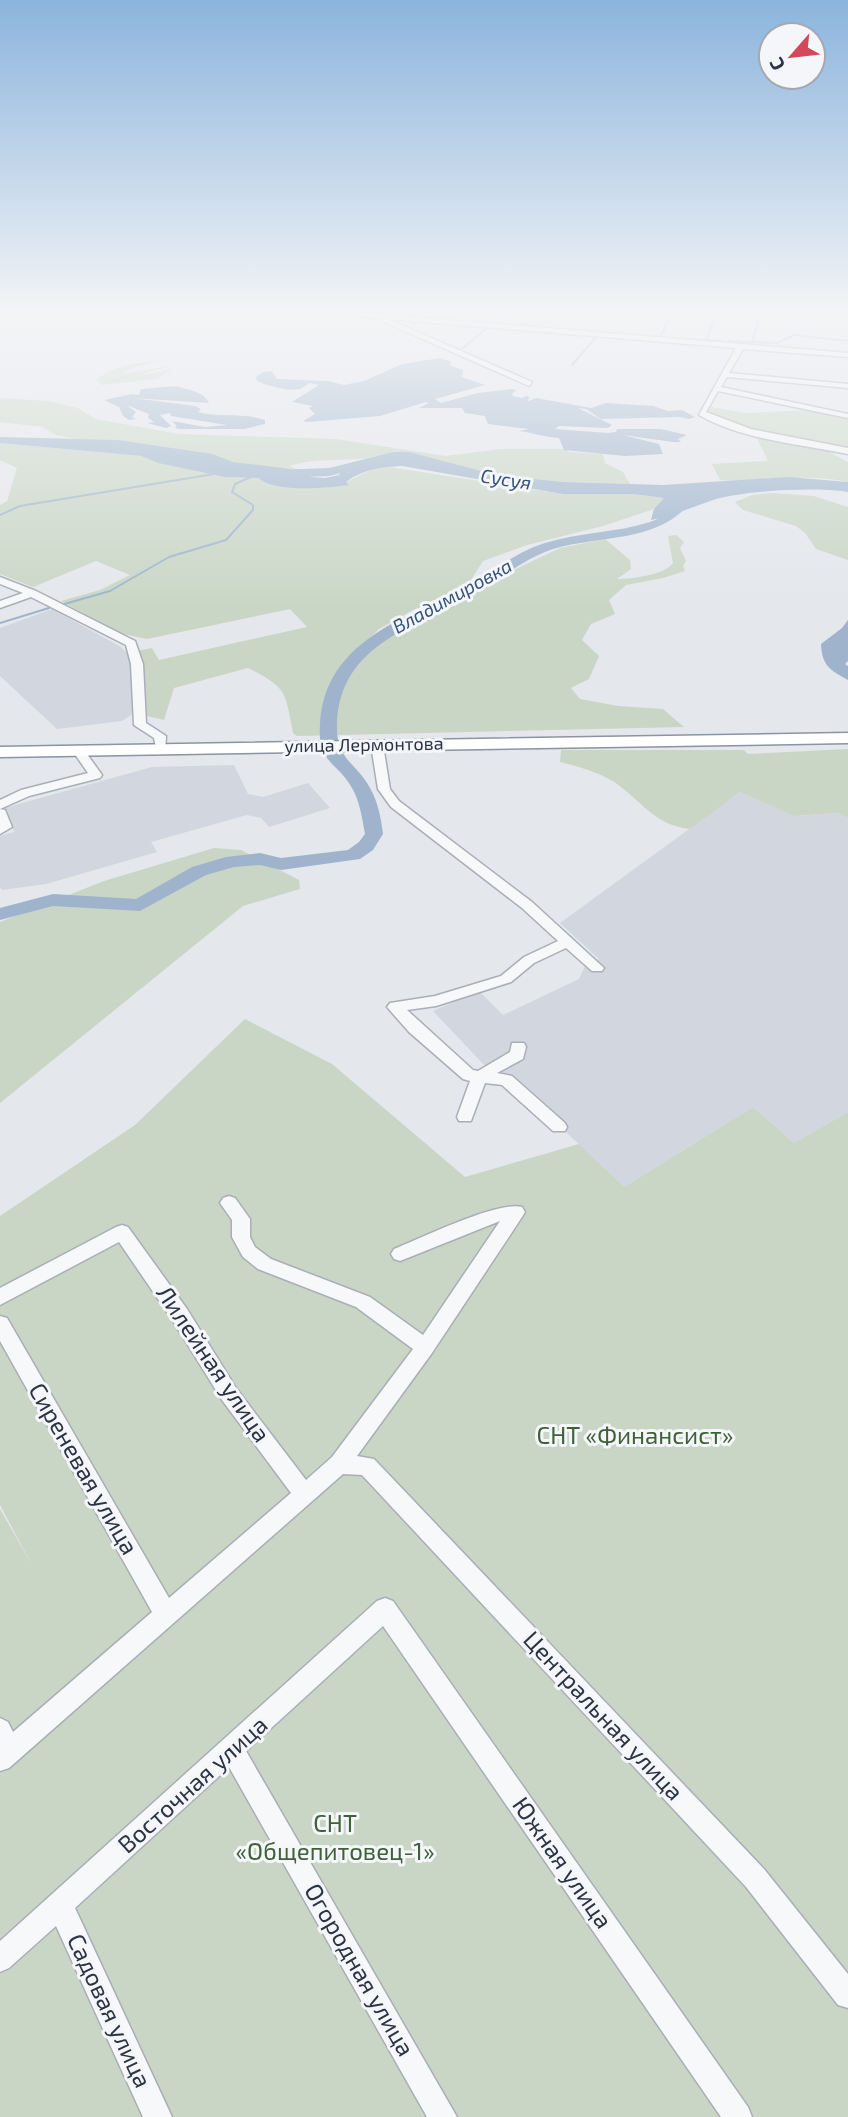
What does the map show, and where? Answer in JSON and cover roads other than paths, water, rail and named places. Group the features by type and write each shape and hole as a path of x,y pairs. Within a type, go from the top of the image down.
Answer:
{"highway":[{"name":"улица Лермонтова","path":"0,752 848,738"}],"street":[{"path":"704,410 702,413 708,418 733,427 848,451"},
{"path":"818,410 848,416"},
{"path":"0,580 32,593 131,643 137,664 140,725 160,736 161,750"},
{"path":"0,605 32,593"},
{"path":"377,745 384,789 395,804 527,905 597,968"},
{"path":"0,805 26,793 96,775 78,750"},
{"path":"0,813 3,829"},
{"path":"559,1127 506,1080 469,1075 414,1028 395,1007 436,1001 506,979 529,960 567,942"},
{"path":"465,1116 470,1093 478,1077 517,1055 518,1047"},
{"path":"229,1203 241,1219 238,1229 243,1247 258,1262 362,1301 425,1347"},
{"path":"3,1746 166,1614 339,1464 425,1347 516,1212 497,1215 400,1254"},
{"name":"Лилейная улица","path":"0,1297 122,1232 180,1315 229,1394 304,1494"},
{"name":"Сиреневая улица","path":"0,1324 166,1614"},
{"name":"Центральная улица","path":"339,1464 367,1466 377,1476 755,1878 848,1995"},
{"name":"Восточная улица","path":"0,1959 232,1751 385,1609"},
{"name":"Южная улица","path":"385,1609 738,2117"},
{"name":"Огородная улица","path":"232,1751 443,2117"},
{"name":"Садовая улица","path":"60,1905 158,2117"}],"water":[{"path":"120,410 136,412 132,417 136,419 129,420"},
{"path":"138,410 200,410 198,412 206,414 256,418 265,420 265,424 244,429 180,429 175,428 177,426 172,421 205,427 227,425 171,416 170,413 160,415 171,426 166,428 147,423 154,422 148,418 149,414"},
{"path":"311,410 400,410 380,416 303,421 315,414"},
{"path":"463,410 582,410 612,425 608,428 559,426 555,429 608,433 616,432 617,429 661,429 687,435 678,439 681,442 673,442 623,435 659,444 663,454 625,456 564,450 559,438 519,431 529,429 488,424 485,416 465,413"},
{"path":"587,410 682,410 695,417 689,419 601,419"},
{"path":"0,437 119,440 213,454 233,462 283,468 304,472 311,477 325,478 339,475 347,464 393,452 409,452 496,475 563,482 663,485 788,477 848,482 848,492 799,490 743,494 713,500 651,520 654,509 664,498 633,494 563,494 402,466 366,471 346,482 349,485 289,488 266,483 259,478 225,477 158,463 141,456 0,443"},
{"path":"848,620 848,661 845,664 848,666 848,680 825,662 821,644"}],"waterway":[{"name":"Сусуя","path":"277,474 329,472 374,461"},
{"path":"0,515 20,506 214,474"},
{"path":"61,605 110,591 169,557 226,540 253,510 253,505 232,492 235,484 253,476"},
{"name":"Владимировка","path":"0,914 53,900 140,905 199,871 233,861 260,859 281,864 353,855 366,846 374,834 372,820 363,791 352,775 333,757 328,725 338,679 374,640 408,619 473,589 526,554 552,545 655,525 678,511 691,494"},
{"path":"0,623 49,608"}],"park label":[{"name":"СНТ «Финансист»","path":"635,1436"},
{"name":"СНТ «Общепитовец-1»","path":"335,1838"}]}
